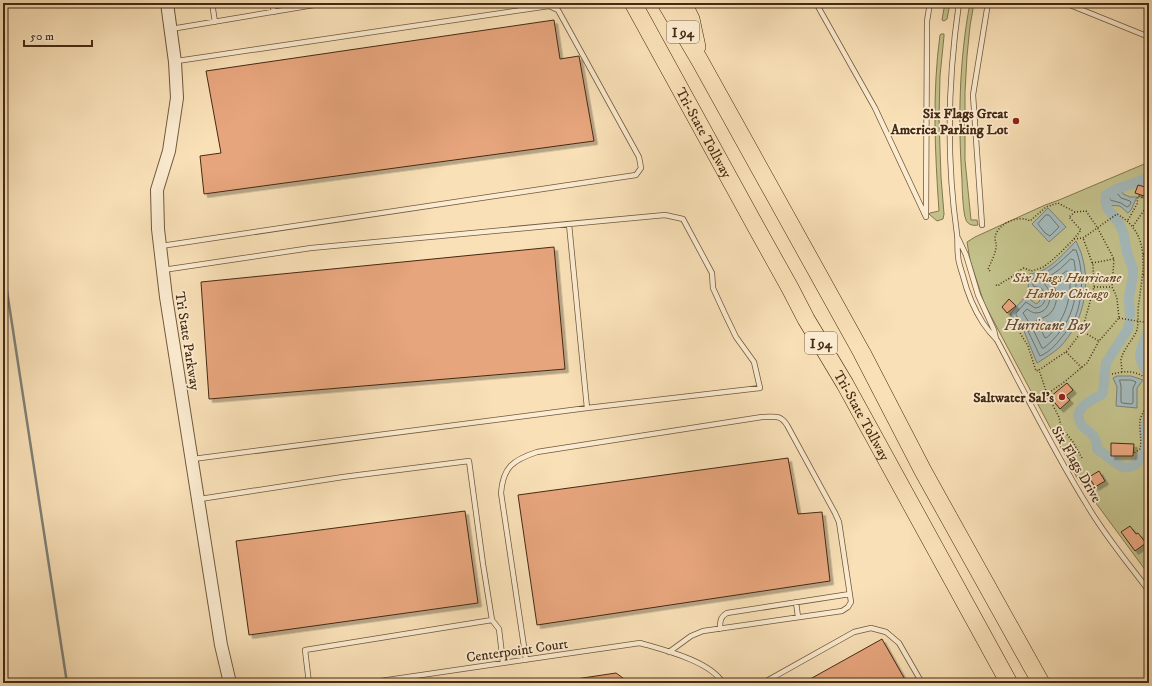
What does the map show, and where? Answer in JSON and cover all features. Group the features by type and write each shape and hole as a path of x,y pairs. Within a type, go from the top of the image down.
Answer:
{"highway":[{"name":"Tri-State Tollway","path":"633,3 806,319 845,384 1008,683"},
{"name":"Tri-State Tollway","path":"666,3 700,61 858,346 923,471 1042,683"},
{"path":"683,3 691,19 700,61"}],"street":[{"name":"Tri State Parkway","path":"167,3 175,62 177,98 169,152 157,190 158,229 166,297 198,500 221,645 230,683"}],"lane":[{"path":"212,3 214,22"},
{"path":"272,3 274,12"},
{"path":"171,29 326,3"},
{"path":"816,3 875,108 926,217 927,21 930,3"},
{"name":"Six Flags Drive","path":"959,3 951,71 950,171 958,257 966,286 984,324 996,340 1063,465 1087,506 1149,592"},
{"path":"982,225 973,95 988,3"},
{"path":"1065,3 1149,37"},
{"path":"160,246 636,175 641,168 639,157 558,10 549,6 175,62"},
{"path":"163,270 311,248 666,215 683,219 712,273 713,288 736,337 754,362 760,388 587,408 192,459"},
{"path":"569,224 587,408"},
{"name":"Six Flags Drive","path":"957,237 966,255 978,295 994,330 996,340"},
{"path":"526,660 501,493 505,472 513,463 523,457 537,452 762,417 777,416 787,425 836,513 839,522 851,602 848,607 842,610 703,631 692,636 669,652"},
{"path":"198,500 336,478 469,461 492,620 499,629 503,663"},
{"path":"720,628 721,619 723,615 727,613 850,594"},
{"path":"796,602 798,617"},
{"path":"309,683 305,650 492,620"},
{"path":"763,683 854,632 870,628 886,632 899,643 922,683"},
{"name":"Centerpoint Court","path":"367,683 640,643 669,652 704,666 719,676 723,683"}],"path":[{"path":"1128,221 1137,204 1138,196 1149,199 1146,202 1145,209 1132,226"},
{"path":"990,271 988,269 997,245 995,239 1001,227 1016,219 1030,221 1046,207 1058,203 1075,212 1086,211 1114,259 1112,287 1117,299 1119,318 1099,341 1087,363 1047,394"},
{"path":"996,285 998,286 1002,281 1008,280 1018,270 1024,268 1031,271 1042,267 1074,239 1081,230 1069,218 1075,212"},
{"path":"1074,239 1083,238 1117,214 1128,221 1142,245 1143,275 1138,304 1138,321 1134,336 1122,355 1122,372"},
{"path":"1039,370 1066,351 1082,331 1094,287 1092,263 1083,238"},
{"path":"1143,254 1149,255"},
{"path":"1092,263 1114,259"},
{"path":"1143,275 1149,274"},
{"path":"1094,287 1112,287"},
{"path":"1119,318 1149,323"},
{"path":"1018,328 1028,346 1036,371 1039,370 1047,394 1059,417 1061,427 1073,442 1082,458"},
{"path":"1082,331 1099,341"},
{"path":"1066,351 1082,368"},
{"path":"1112,374 1131,371 1140,374 1146,379 1148,396 1147,406 1140,418 1140,449 1134,453"}],"green space":[{"path":"945,3 950,3 947,19 944,21 942,20"},
{"path":"970,3 974,3 967,56 965,92 965,160 971,220 977,220 978,225 967,222 962,194 960,91 966,25"},
{"path":"941,34 944,34 944,36 940,76 939,119 944,214 943,219 937,221 929,214 939,211 935,145 935,101 937,57"},
{"name":"Six Flags Hurricane Harbor Chicago","path":"1149,162 1149,575 1076,476 984,303 970,260 967,242 1045,205"}],"water":[{"path":"1122,186 1123,194 1130,197 1137,197 1128,213 1120,206 1105,205 1106,195"},
{"path":"1048,208 1066,227 1049,242 1032,224"},
{"name":"Hurricane Bay","path":"1076,241 1085,268 1086,280 1083,304 1074,327 1068,337 1060,347 1037,363 1024,331 1010,314 1026,296 1036,304 1039,302 1041,296 1039,291 1028,291 1029,274 1036,273 1049,267"},
{"path":"1117,376 1131,376 1143,380 1137,388 1137,408 1116,406 1117,387 1113,378"},
{"path":"1146,424 1149,429 1149,451 1144,455 1147,445 1145,432"}],"building":[{"path":"554,20 560,59 579,56 594,141 204,194 200,156 221,153 206,71"},
{"path":"1138,185 1149,188 1147,197 1135,193"},
{"path":"554,247 565,369 209,399 201,282"},
{"path":"1009,299 1016,306 1007,313 1002,307"},
{"path":"1067,383 1073,390 1066,396 1070,400 1060,409 1050,397"},
{"path":"1111,443 1134,444 1133,456 1111,456"},
{"path":"788,458 798,514 822,512 830,581 537,625 518,495"},
{"path":"1099,471 1105,481 1095,487 1089,477"},
{"path":"465,511 478,603 249,635 236,541"},
{"path":"1130,526 1146,543 1135,551 1121,532"},
{"path":"882,639 907,683 803,683"},
{"path":"616,673 630,683 576,683 576,679"}],"waterway":[{"path":"1113,215 1106,206 1106,195 1117,189 1149,177"},
{"path":"1114,217 1119,223 1123,232 1127,252 1133,269 1129,297 1130,315"},
{"path":"3,265 67,683"},
{"path":"1129,324 1128,329 1106,363 1103,393 1080,409 1079,418 1082,426 1095,438 1097,449 1121,466 1127,467 1132,466 1139,461 1144,454 1146,443 1145,426 1149,415"},
{"path":"1148,329 1140,357 1142,364 1149,375"}],"place":[{"name":"Six Flags Great America Parking Lot","path":"1016,121"},
{"name":"Saltwater Sal's","path":"1062,397"}]}
